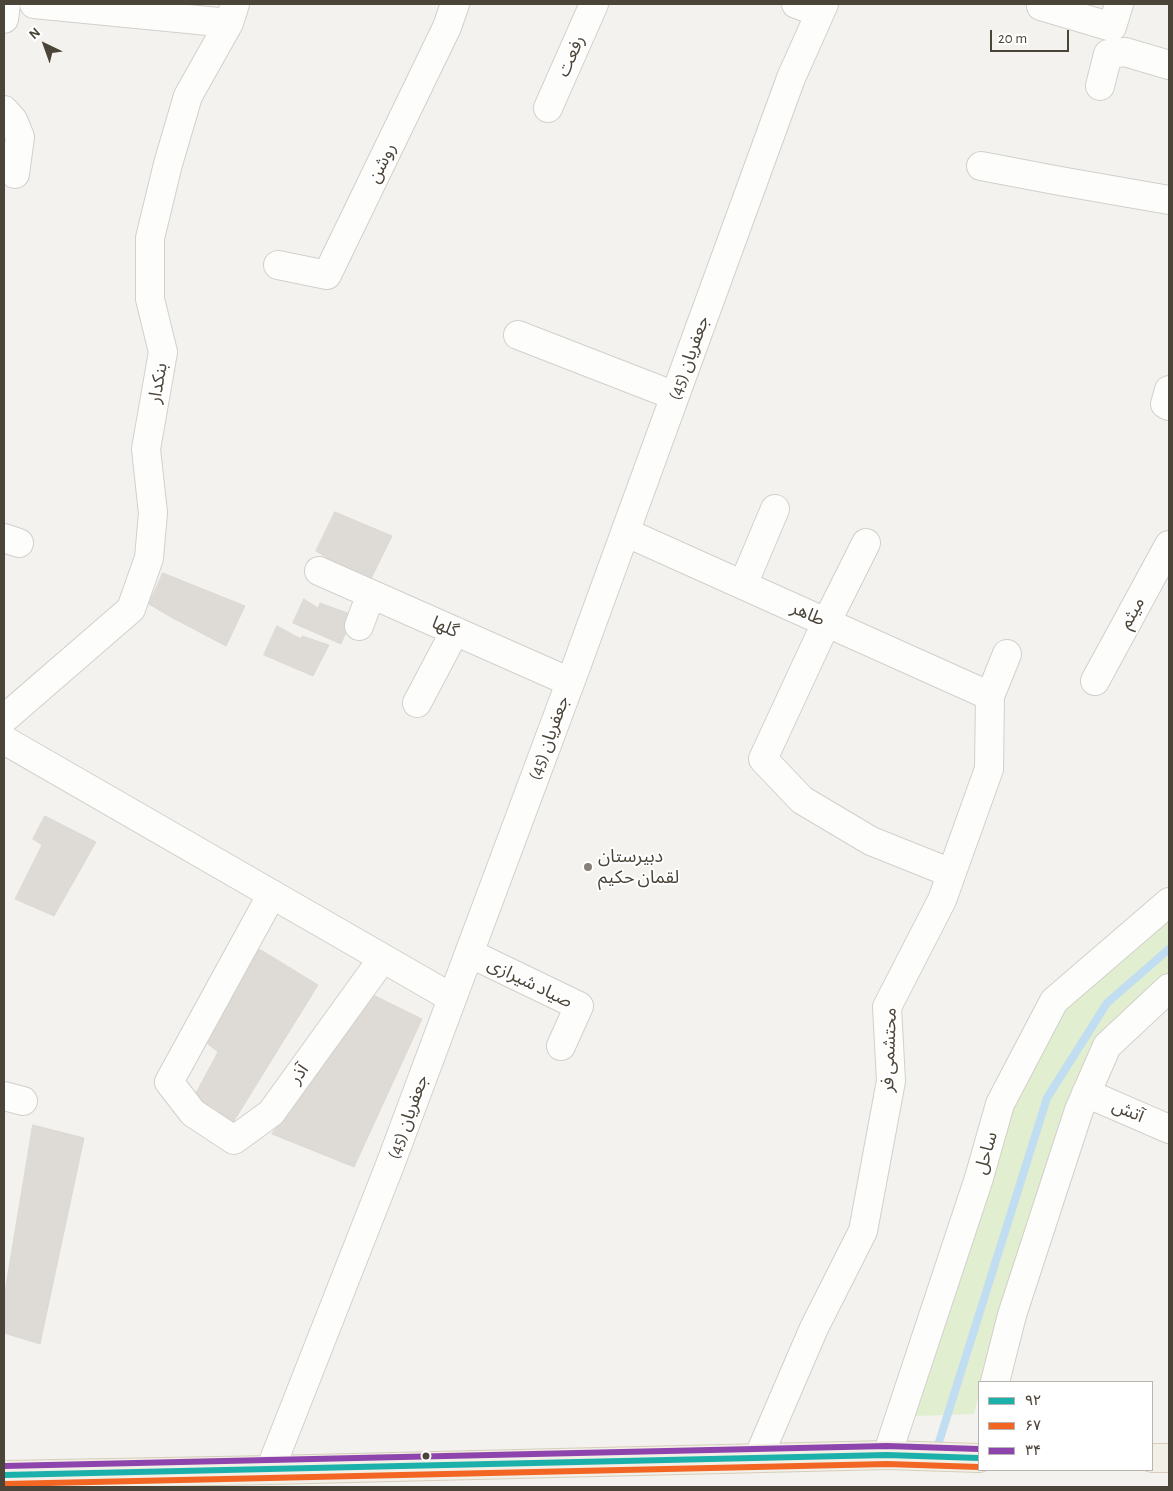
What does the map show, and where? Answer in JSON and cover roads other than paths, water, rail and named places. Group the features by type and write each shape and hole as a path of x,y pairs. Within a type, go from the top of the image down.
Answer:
{"main road":[{"path":"4,1475 31,1481 270,1470 887,1455 978,1455"},
{"path":"1153,1458 1169,1458"}],"street":[{"path":"4,19 6,4"},
{"path":"34,4 232,13"},
{"name":"روشن","path":"278,265 327,275 447,26 455,4"},
{"name":"رفعت","path":"548,108 594,4"},
{"path":"1041,6 1112,28 1119,4"},
{"name":"جعفریان (45)","path":"270,1470 390,1164 570,682 791,78 813,7"},
{"name":"بنکدار","path":"4,719 132,609 149,558 153,512 146,449 163,352 150,299 150,238 168,164 188,96 232,13"},
{"path":"1100,86 1108,54 1125,52 1169,65"},
{"path":"4,110 13,120 20,137 15,174"},
{"path":"981,166 1169,200"},
{"path":"518,335 675,396"},
{"path":"1169,390 1164,404 1169,406"},
{"path":"743,585 776,509"},
{"name":"طاهر","path":"625,532 990,696"},
{"path":"866,543 826,623 763,759 802,800 871,841 951,873"},
{"name":"میثم","path":"1095,681 1169,545"},
{"name":"گلها","path":"319,571 570,682"},
{"path":"359,626 371,594"},
{"path":"417,703 455,631"},
{"path":"990,696 1007,654"},
{"name":"محتشمی فر","path":"758,1458 814,1328 863,1230 891,1082 886,1007 942,900 989,769 990,696"},
{"path":"4,740 452,998"},
{"name":"آذر","path":"272,894 169,1082 193,1113 234,1140 271,1113 383,958"},
{"name":"ساحل","path":"887,1455 979,1178 1000,1104 1054,1001 1169,902"},
{"name":"صیاد شیرازی","path":"469,953 579,1006 561,1046"},
{"path":"996,1381 1012,1315 1086,1093 1107,1046 1169,988"},
{"name":"آتش","path":"1086,1093 1169,1129"}],"waterway":[{"path":"939,1442 1047,1098 1107,1003 1169,949"}],"place":[{"name":"دبیرستان لقمان حکیم","path":"588,867"}]}
